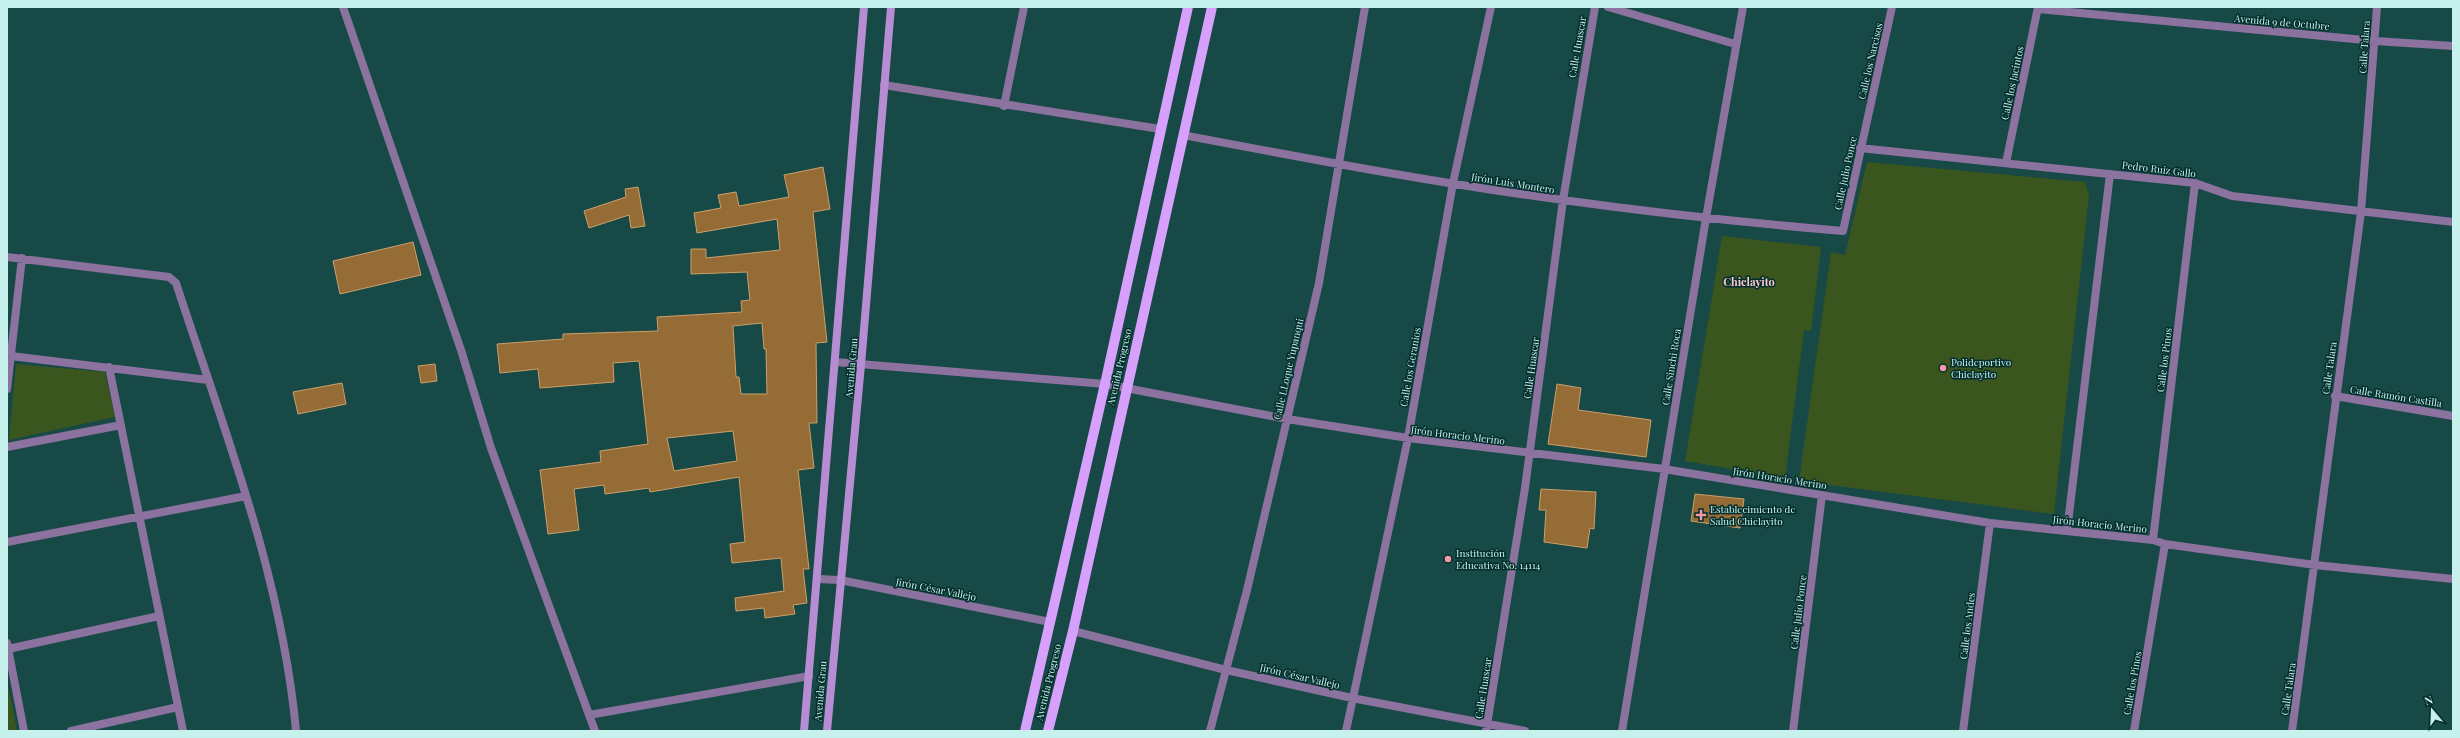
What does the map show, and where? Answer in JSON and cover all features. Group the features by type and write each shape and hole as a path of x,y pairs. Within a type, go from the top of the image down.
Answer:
{"main road":[{"name":"Avenida Progreso","path":"1025,731 1105,384 1188,7"},
{"name":"Avenida Progreso","path":"1048,731 1073,631 1212,7"}],"street":[{"path":"343,7 461,350 491,448 595,731"},
{"name":"Avenida Grau","path":"804,731 864,7"},
{"name":"Avenida Grau","path":"827,731 861,364 891,7"},
{"path":"1004,106 1024,7"},
{"name":"Calle LLoque Yupanqui","path":"1210,731 1319,283 1365,7"},
{"name":"Calle los Geranios","path":"1346,731 1408,438 1453,184 1491,7"},
{"name":"Calle Huascar","path":"1486,727 1529,454 1563,200 1595,7"},
{"path":"1608,7 1736,44"},
{"name":"Calle Sinchi Roca","path":"1622,731 1664,469 1743,7"},
{"name":"Calle los Narcisos","path":"1867,119 1892,7"},
{"name":"Calle Talara","path":"2292,731 2315,565 2335,396 2361,212 2377,7"},
{"name":"Avenida 9 de Octubre","path":"2038,8 2375,41 2453,46"},
{"name":"Calle los Jacintos","path":"2006,163 2038,8"},
{"path":"884,85 1004,106 1160,129"},
{"name":"Calle Julio Ponce","path":"1843,231 1867,119"},
{"name":"Jirón Luis Montero","path":"1183,135 1453,184 1563,200 1706,218 1843,231"},
{"name":"Pedro Ruiz Gallo","path":"1860,148 2196,183 2232,196 2453,222"},
{"path":"2067,531 2110,174"},
{"name":"Calle los Pinos","path":"2153,540 2196,183"},
{"path":"7,257 168,277 176,284 246,496 271,579 290,681 296,731"},
{"path":"7,389 22,258"},
{"path":"11,356 208,380"},
{"name":"Jirón Horacio Merino","path":"835,362 1105,384 1126,390 1287,419 1408,438 1529,454 1664,469 1990,523 2153,540 2165,544 2315,565 2453,579"},
{"path":"109,367 183,731"},
{"name":"Calle Ramón Castilla","path":"2335,396 2453,416"},
{"path":"7,447 121,425"},
{"name":"Calle Julio Ponce","path":"1793,731 1822,495"},
{"path":"7,542 246,496"},
{"name":"Calle los Andes","path":"1963,731 1990,523"},
{"name":"Calle los Pinos","path":"2134,731 2165,544"},
{"name":"Jirón César Vallejo","path":"817,579 840,580 1050,622"},
{"path":"24,731 8,646 159,616"},
{"name":"Jirón César Vallejo","path":"1073,631 1226,670 1352,698 1486,727 1525,731"},
{"path":"589,715 809,676"},
{"path":"71,731 178,707"}],"green space":[{"name":"Polideportivo Chiclayito","path":"1867,162 2085,182 2089,196 2054,514 1799,481 1831,252 1845,255"},
{"path":"1722,236 1821,247 1811,331 1804,330 1785,478 1685,461"},
{"path":"16,364 105,372 115,417 9,440"},
{"path":"7,680 17,731 7,731"}],"building":[{"path":"823,167 830,209 813,212 827,342 816,343 817,423 809,423 814,468 798,470 809,569 803,569 807,603 793,605 795,614 765,618 764,608 736,611 735,598 784,591 781,558 732,563 730,544 745,542 739,477 650,492 649,488 605,494 604,485 574,489 579,530 548,534 540,470 601,462 600,451 648,444 639,361 613,363 614,382 540,388 538,369 500,373 497,344 563,339 563,334 658,331 657,317 742,312 741,301 750,300 747,272 691,274 691,249 706,249 706,258 780,250 777,219 697,233 694,213 721,208 718,195 736,192 739,206 789,197 784,175","holes":["762,323 764,349 766,349 767,394 741,394 739,377 736,377 733,326","733,431 737,461 674,471 667,438"]},
{"path":"638,187 645,226 631,228 629,215 589,228 584,211 626,197 625,189"},
{"path":"413,242 421,275 340,294 333,261"},
{"path":"435,364 437,381 421,383 418,366"},
{"path":"342,383 346,404 298,414 293,392"},
{"path":"1557,384 1581,388 1578,410 1651,420 1646,457 1548,444"},
{"path":"1541,489 1596,492 1594,529 1590,528 1587,548 1544,542 1546,510 1539,510"},
{"path":"1695,494 1744,499 1740,528 1691,521"}],"place":[{"name":"Polideportivo Chiclayito","path":"1943,368"},
{"name":"Establecimiento de Salud Chiclayito","path":"1701,515"},
{"name":"Institución Educativa No. 14114","path":"1448,559"}],"district":[{"name":"Chiclayito","path":"1749,282"}]}
